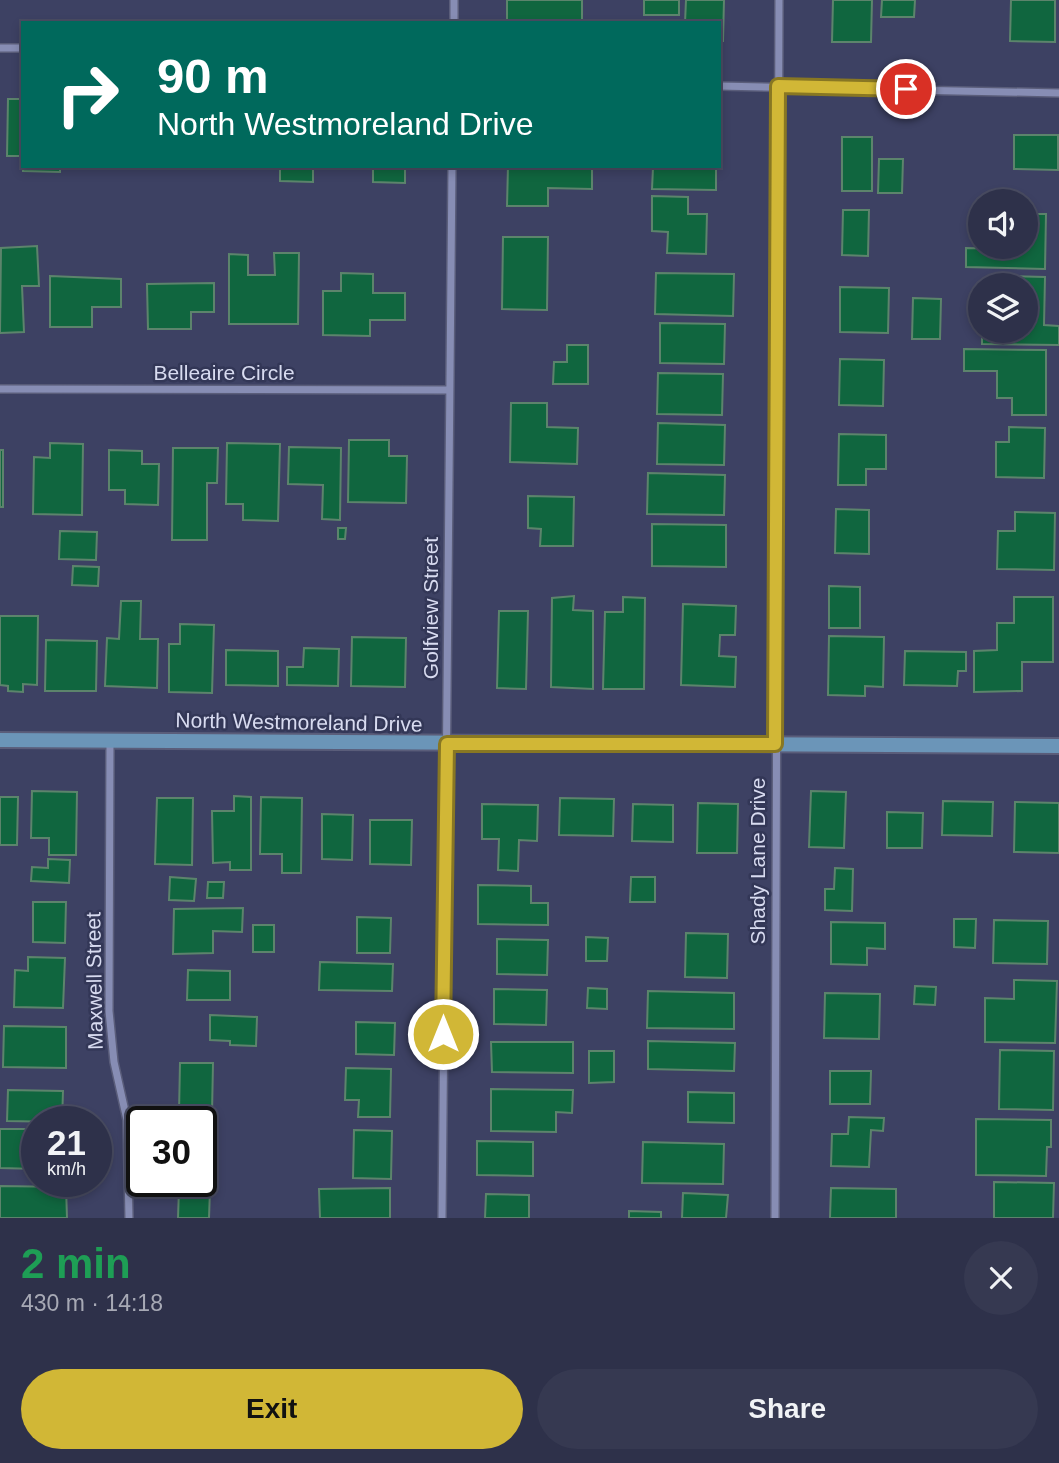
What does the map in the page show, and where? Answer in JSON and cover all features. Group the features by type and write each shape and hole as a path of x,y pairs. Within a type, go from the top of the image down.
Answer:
{"street":[{"path":"454,0 454,21"},
{"name":"Shady Lane Drive","path":"775,1218 779,0"},
{"path":"0,48 21,48"},
{"path":"721,86 1059,93"},
{"name":"Golfview Street","path":"442,1218 452,168"},
{"name":"Belleaire Circle","path":"0,389 449,390"},
{"name":"North Westmoreland Drive","path":"0,740 1059,746"},
{"name":"Maxwell Street","path":"110,741 109,1011 114,1062 127,1120 129,1218"}],"building":[{"path":"507,0 582,0 582,21 507,21"},
{"path":"644,0 679,0 679,15 644,15"},
{"path":"686,0 724,0 723,41 721,21 685,21"},
{"path":"833,0 872,0 871,42 832,42"},
{"path":"882,0 915,0 914,17 881,17"},
{"path":"1011,0 1055,0 1055,42 1010,41"},
{"path":"8,99 21,99 21,156 7,156"},
{"path":"1014,135 1058,135 1058,170 1014,169"},
{"path":"842,137 872,137 872,191 842,191"},
{"path":"879,159 903,159 902,193 878,193"},
{"path":"23,168 60,168 60,172 23,171"},
{"path":"280,168 313,168 313,182 280,181"},
{"path":"373,168 405,168 405,183 373,182"},
{"path":"508,168 592,168 592,189 548,188 548,206 507,206"},
{"path":"653,168 716,168 716,190 652,189"},
{"path":"652,196 688,197 688,214 707,214 706,254 667,253 668,232 652,231"},
{"path":"843,210 869,210 868,256 842,255"},
{"path":"1038,214 1046,214 1045,269 966,267 966,248 968,259 1038,259"},
{"path":"503,237 548,237 547,310 502,309"},
{"path":"37,246 39,286 22,286 24,332 0,333 1,248"},
{"path":"274,253 299,253 298,324 229,324 229,254 248,255 248,275 275,275"},
{"path":"341,273 373,274 373,293 405,293 405,320 370,320 370,336 323,335 323,291 341,291"},
{"path":"656,273 734,274 733,316 655,314"},
{"path":"50,276 121,279 121,307 92,307 92,327 50,327"},
{"path":"1038,277 1045,277 1044,325 1059,326 1059,345 982,344 1038,343"},
{"path":"214,283 214,312 191,312 191,329 148,329 147,284"},
{"path":"840,287 889,288 888,333 840,332"},
{"path":"913,298 941,299 940,339 912,339"},
{"path":"660,323 725,324 724,364 660,363"},
{"path":"567,345 588,345 588,384 553,384 554,362 567,362"},
{"path":"964,349 1046,350 1046,415 1012,415 1012,398 997,398 997,371 964,371"},
{"path":"840,359 884,360 883,406 839,405"},
{"path":"658,373 723,374 722,415 657,414"},
{"path":"511,403 547,403 547,427 578,428 577,464 510,462"},
{"path":"658,423 725,425 724,465 657,464"},
{"path":"1009,427 1045,428 1044,478 996,477 996,442 1009,442"},
{"path":"839,434 886,435 886,469 866,469 866,485 838,485"},
{"path":"349,440 389,440 389,456 407,456 406,503 348,502"},
{"path":"50,443 83,444 82,515 33,514 34,457 50,458"},
{"path":"227,443 280,444 278,521 243,520 243,504 226,504"},
{"path":"289,447 341,448 340,520 322,519 323,485 288,484"},
{"path":"173,448 218,448 217,483 207,483 207,540 172,540"},
{"path":"0,450 3,450 3,507 0,507"},
{"path":"109,450 142,451 142,464 159,464 158,505 125,504 125,490 109,490"},
{"path":"648,473 725,475 724,515 647,514"},
{"path":"528,496 574,497 573,546 540,546 541,529 528,528"},
{"path":"836,509 869,510 869,554 835,553"},
{"path":"1015,512 1055,513 1054,570 997,569 998,531 1015,531"},
{"path":"652,524 726,525 726,567 652,566"},
{"path":"338,528 346,528 345,539 338,539"},
{"path":"60,531 97,532 96,560 59,559"},
{"path":"73,566 99,567 98,586 72,585"},
{"path":"829,586 860,587 860,628 829,628"},
{"path":"574,596 573,610 593,611 593,689 551,687 552,598"},
{"path":"623,597 645,598 644,689 603,689 605,612 623,612"},
{"path":"1014,597 1053,597 1053,662 1022,662 1022,691 974,692 974,651 997,650 997,623 1014,623"},
{"path":"121,601 141,601 140,639 158,639 157,688 105,686 107,638 119,639"},
{"path":"683,604 736,606 735,635 720,635 719,656 736,657 735,687 681,685"},
{"path":"499,611 528,611 526,689 497,688"},
{"path":"0,616 38,616 37,685 23,684 23,692 8,691 8,686 0,685"},
{"path":"180,624 214,625 212,693 169,692 169,644 180,644"},
{"path":"829,636 884,637 883,687 865,686 865,696 828,695"},
{"path":"352,637 406,638 405,687 351,686"},
{"path":"46,640 97,641 96,691 45,691"},
{"path":"304,648 339,649 338,686 287,685 287,667 303,667"},
{"path":"226,650 278,651 278,686 226,685"},
{"path":"905,651 966,652 966,671 958,671 957,686 904,685"},
{"path":"32,791 77,792 76,855 49,855 49,838 31,838"},
{"path":"811,791 846,792 844,848 809,847"},
{"path":"234,796 251,797 251,870 230,870 230,862 213,863 212,811 234,811"},
{"path":"0,797 18,797 17,845 0,845"},
{"path":"261,797 302,798 301,873 282,873 282,854 260,854"},
{"path":"157,798 193,798 192,865 155,864"},
{"path":"560,798 614,799 613,836 559,835"},
{"path":"943,801 993,802 992,836 942,835"},
{"path":"1015,802 1059,803 1059,853 1014,852"},
{"path":"698,803 738,804 737,853 697,853"},
{"path":"482,804 538,805 537,841 519,840 518,871 498,870 499,839 482,839"},
{"path":"633,804 673,805 673,842 632,841"},
{"path":"887,812 923,813 922,848 887,848"},
{"path":"322,814 353,815 352,860 322,859"},
{"path":"370,820 412,820 411,865 370,864"},
{"path":"48,859 70,860 69,883 31,881 32,867 48,868"},
{"path":"835,868 853,869 852,911 825,910 825,889 834,889"},
{"path":"170,877 196,879 194,901 169,900"},
{"path":"631,877 655,877 655,902 630,902"},
{"path":"208,882 224,882 223,898 207,898"},
{"path":"478,885 531,886 531,903 548,903 548,925 478,924"},
{"path":"33,902 66,902 65,943 33,942"},
{"path":"243,908 242,932 213,931 213,953 173,954 174,909"},
{"path":"357,917 391,918 390,953 357,953"},
{"path":"954,919 976,919 975,948 954,947"},
{"path":"994,920 1048,921 1047,964 993,963"},
{"path":"831,922 885,923 885,949 867,948 867,965 831,964"},
{"path":"253,925 274,925 274,952 253,952"},
{"path":"686,933 728,934 727,978 685,977"},
{"path":"586,937 608,938 607,961 586,961"},
{"path":"497,939 548,940 547,975 497,974"},
{"path":"28,957 65,958 63,1008 14,1007 15,970 28,971"},
{"path":"320,962 393,964 392,991 319,990"},
{"path":"188,970 230,971 230,1000 187,1000"},
{"path":"1014,980 1057,981 1055,1043 985,1042 985,998 1014,999"},
{"path":"915,986 936,987 935,1005 914,1004"},
{"path":"588,988 607,989 607,1009 587,1008"},
{"path":"494,989 547,990 546,1025 494,1024"},
{"path":"648,991 734,993 734,1029 647,1028"},
{"path":"825,993 880,994 879,1039 824,1038"},
{"path":"210,1015 257,1017 256,1046 230,1045 230,1041 210,1040"},
{"path":"356,1022 395,1023 394,1055 356,1054"},
{"path":"4,1026 66,1027 66,1068 3,1067"},
{"path":"648,1041 735,1043 734,1071 648,1069"},
{"path":"491,1042 573,1042 573,1073 492,1072"},
{"path":"1000,1050 1054,1051 1053,1110 999,1109"},
{"path":"589,1051 614,1051 614,1082 589,1083"},
{"path":"180,1063 213,1063 212,1106 179,1106"},
{"path":"346,1068 391,1069 390,1117 358,1117 359,1100 345,1100"},
{"path":"830,1071 871,1071 870,1104 830,1104"},
{"path":"491,1089 573,1090 572,1113 556,1112 556,1132 491,1131"},
{"path":"8,1090 63,1091 63,1106 21,1106 21,1121 7,1121"},
{"path":"688,1092 734,1093 734,1123 688,1122"},
{"path":"849,1117 884,1118 883,1131 871,1130 869,1167 831,1166 832,1134 848,1134"},
{"path":"976,1119 1051,1120 1051,1147 1047,1147 1046,1176 976,1175"},
{"path":"0,1129 21,1129 21,1169 0,1168"},
{"path":"354,1130 392,1131 391,1179 353,1178"},
{"path":"477,1141 533,1142 533,1176 477,1175"},
{"path":"643,1142 724,1144 723,1184 642,1183"},
{"path":"994,1182 1054,1183 1053,1218 994,1218"},
{"path":"0,1186 21,1186 21,1197 66,1197 67,1218 0,1218"},
{"path":"390,1188 390,1218 320,1218 319,1189"},
{"path":"831,1188 896,1189 896,1218 830,1218"},
{"path":"683,1193 728,1195 726,1218 682,1218"},
{"path":"486,1194 529,1195 529,1218 485,1218"},
{"path":"179,1197 210,1197 209,1218 178,1218"},
{"path":"629,1211 661,1212 661,1218 629,1218"}],"route":[{"path":"443,1034 447,744 775,744 778,86 906,89"}]}
